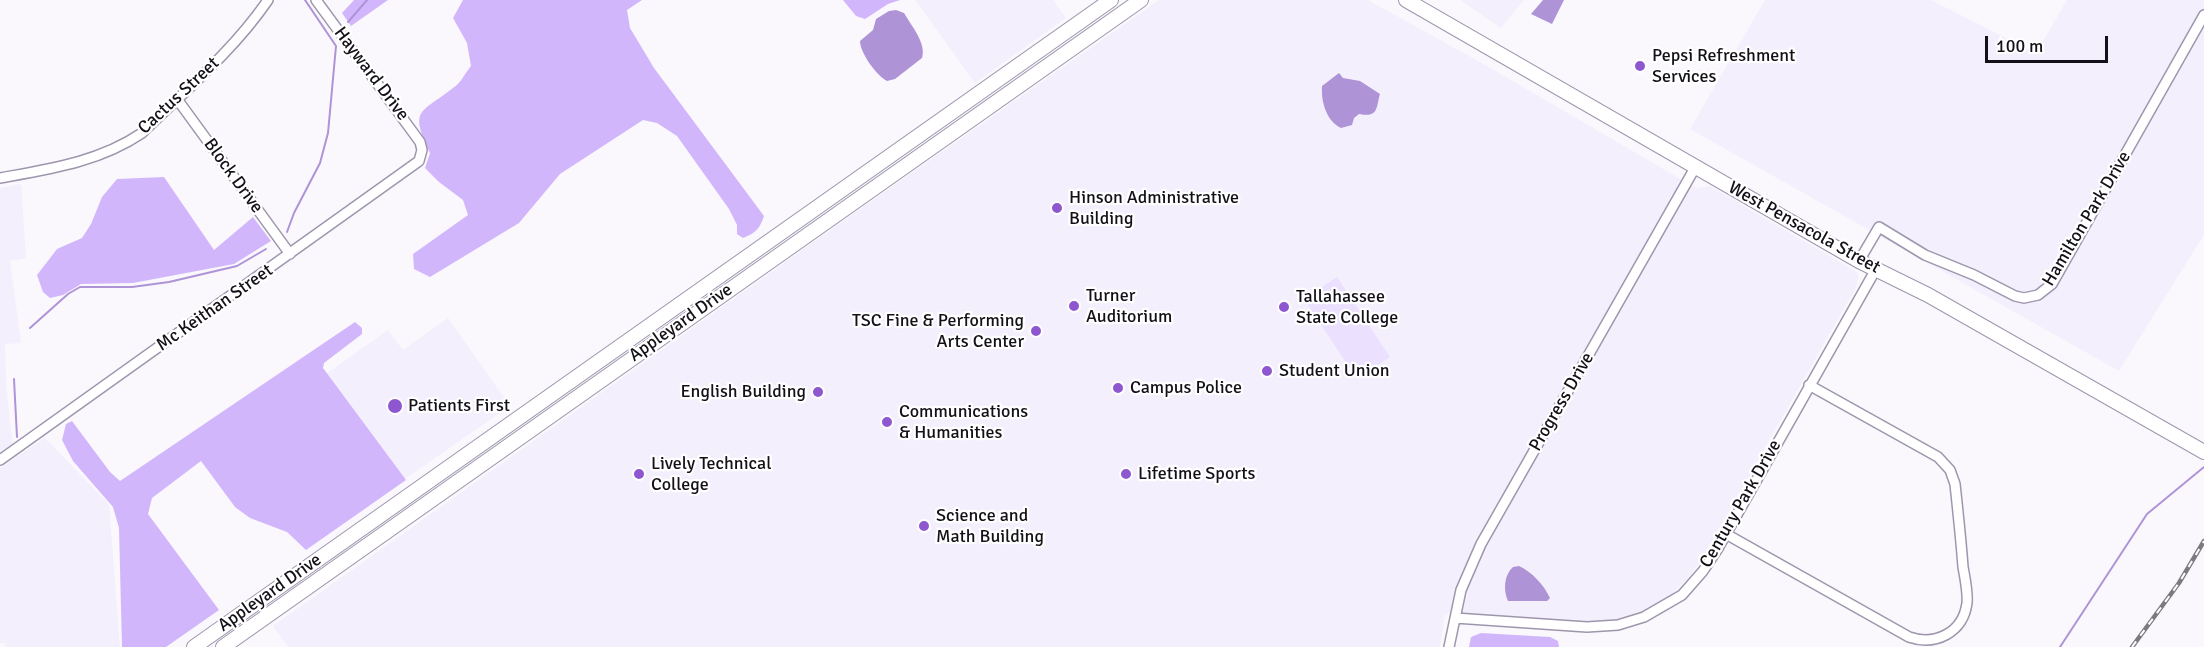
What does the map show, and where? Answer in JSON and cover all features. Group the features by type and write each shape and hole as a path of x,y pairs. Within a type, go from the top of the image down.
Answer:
{"main road":[{"name":"Appleyard Drive","path":"194,647 1111,0"},
{"name":"Appleyard Drive","path":"223,647 1141,0"},
{"name":"West Pensacola Street","path":"1406,0 1860,261 1928,295 2204,452"}],"street":[{"name":"Cactus Street","path":"0,178 76,163 112,150 142,133 229,50 268,0"},
{"name":"Hayward Drive","path":"316,0 411,128 423,150"},
{"name":"Hamilton Park Drive","path":"1860,261 1878,227 1925,255 1974,275 2015,296 2030,297 2044,292 2052,284 2204,15"},
{"name":"Block Drive","path":"177,99 290,254"},
{"name":"Mc Keithan Street","path":"0,460 407,171 419,161 423,150"},
{"name":"Progress Drive","path":"1449,647 1461,590 1481,544 1696,166"},
{"name":"Century Park Drive","path":"1455,618 1604,627 1654,613 1682,595 1704,571 1876,269"},
{"path":"1726,534 1909,637 1920,641 1947,635 1964,616 1967,602 1955,488 1948,466 1938,457 1809,385"}],"shaded area":[{"path":"354,0 388,0 351,26 342,13"},
{"path":"463,0 642,0 627,10 630,28 654,68 764,216 759,227 743,238 737,234 737,225 729,209 677,136 657,123 643,120 560,174 519,223 430,277 414,269 413,254 468,215 463,200 425,168 430,153 419,120 421,113 456,86 471,66 467,43 453,18"},
{"path":"843,0 900,0 888,4 865,19 856,16"},
{"path":"915,0 1053,0 1066,18 975,83"},
{"name":"Tallahassee State College","path":"1159,0 1368,0 1487,66 1696,188 1710,186 1857,272 1859,277 1855,289 1701,561 1671,595 1655,606 1632,616 1597,623 1445,614 1440,647 288,647 273,626 860,209"},
{"path":"1460,0 1524,0 1501,28"},
{"path":"1543,0 1564,0 1552,24 1531,14"},
{"path":"1765,0 1931,0 2036,53 2067,0 2204,0 2204,235 2119,371 1690,129"},
{"path":"896,10 904,13 920,41 923,53 922,58 895,79 887,81 870,64 860,41 873,30 876,19 889,11"},
{"path":"1339,73 1343,78 1360,81 1380,94 1373,113 1359,114 1354,118 1352,125 1341,128 1328,116 1322,92 1322,86"},
{"path":"164,177 214,250 253,217 271,241 234,264 133,283 81,284 63,295 50,298 43,292 37,275 57,249 82,238 91,224 102,197 117,179"},
{"path":"21,184 26,258 10,261 21,343 5,344 6,385 13,447 0,455 0,188"},
{"path":"1337,277 1390,357 1357,379 1304,299"},
{"name":"Patients First","path":"448,318 510,406 402,481 326,374 388,330 403,350"},
{"path":"355,322 362,328 362,334 324,363 323,368 406,480 306,550 287,532 250,518 235,507 201,461 152,498 148,514 219,610 166,647 122,647 119,528 113,507 73,461 62,440 66,424 72,421 110,472 120,481"},
{"path":"45,438 109,504 120,647 5,647 5,643 0,643 0,468"},
{"path":"1519,566 1533,575 1541,584 1550,598 1547,601 1508,601 1505,588 1506,578 1513,567"},
{"path":"1481,633 1550,637 1558,641 1559,647 1469,647 1471,637"}],"waterway":[{"path":"287,232 294,213 320,163 328,133 336,46 305,0"},
{"path":"348,22 367,0"},
{"path":"30,328 68,294 80,287 132,287 169,282 237,266 266,249"},
{"path":"14,379 17,437"},
{"path":"2060,647 2147,514 2204,467"}],"railway":[{"path":"2132,647 2179,583 2204,541"}],"place":[{"name":"Pepsi Refreshment Services","path":"1640,66"},
{"name":"Hinson Administrative Building","path":"1057,208"},
{"name":"Turner Auditorium","path":"1074,306"},
{"name":"Tallahassee State College","path":"1284,307"},
{"name":"TSC Fine & Performing Arts Center","path":"1036,331"},
{"name":"Student Union","path":"1267,371"},
{"name":"Campus Police","path":"1118,388"},
{"name":"English Building","path":"818,392"},
{"name":"Patients First","path":"395,406"},
{"name":"Communications & Humanities","path":"887,422"},
{"name":"Lively Technical College","path":"639,474"},
{"name":"Lifetime Sports","path":"1126,474"},
{"name":"Science and Math Building","path":"924,526"}]}
